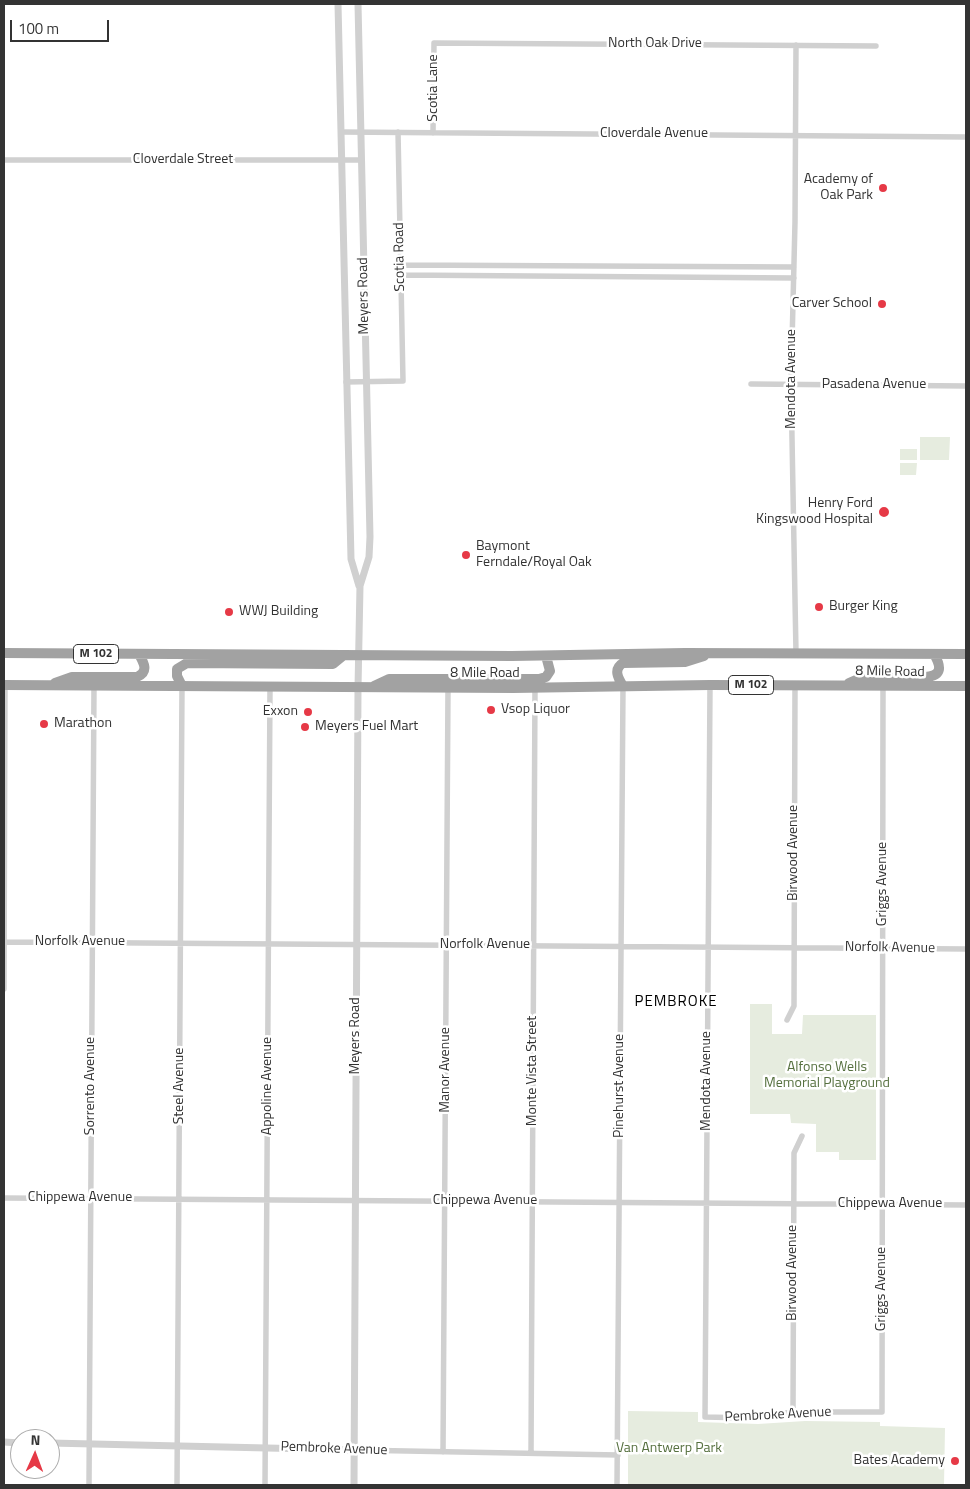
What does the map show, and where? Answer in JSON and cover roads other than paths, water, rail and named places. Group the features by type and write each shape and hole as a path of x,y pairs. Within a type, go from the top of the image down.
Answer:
{"highway":[{"name":"8 Mile Road","path":"4,653 359,656 546,656 796,652 966,654"},
{"path":"623,686 617,671 618,666 623,664 685,662 715,653"},
{"path":"47,685 72,677 137,677 142,675 145,669 139,654"},
{"path":"844,685 865,676 926,677 935,675 938,672 939,664 934,654"},
{"path":"182,686 177,676 177,669 187,663 333,664 344,655"},
{"path":"371,688 388,679 539,679 546,677 550,671 546,656"},
{"name":"8 Mile Road","path":"4,685 358,688 536,688 710,685 966,686"}],"street":[{"name":"Meyers Road","path":"338,4 351,559 360,586"},
{"name":"Meyers Road","path":"354,1485 358,688 360,586 369,557 370,537 358,4"},
{"name":"North Oak Drive","path":"434,43 876,46"},
{"name":"Scotia Lane","path":"434,43 434,132"},
{"name":"Mendota Avenue","path":"796,45 791,384 796,652"},
{"name":"Cloverdale Avenue","path":"341,132 966,137"},
{"name":"Scotia Road","path":"366,381 403,381 398,132"},
{"name":"Cloverdale Street","path":"4,160 361,160"},
{"path":"400,265 794,267"},
{"path":"469,265 469,275"},
{"path":"587,266 587,276"},
{"path":"650,266 650,276"},
{"path":"713,267 713,277"},
{"path":"401,275 794,278"},
{"path":"346,382 366,381"},
{"name":"Pasadena Avenue","path":"751,384 966,386"},
{"path":"4,685 4,989"},
{"name":"Mendota Avenue","path":"705,1417 710,685"},
{"name":"Birwood Avenue","path":"787,1020 794,1006 795,685"},
{"name":"Sorrento Avenue","path":"89,1485 94,686"},
{"name":"Steel Avenue","path":"177,1485 182,686"},
{"name":"Pinehurst Avenue","path":"617,1485 623,686"},
{"name":"Griggs Avenue","path":"882,1412 883,686"},
{"name":"Appoline Avenue","path":"265,1485 270,687"},
{"name":"Manor Avenue","path":"443,1452 448,688"},
{"name":"Monte Vista Street","path":"531,1453 536,688"},
{"name":"Norfolk Avenue","path":"4,942 966,949"},
{"name":"Birwood Avenue","path":"793,1412 794,1153 802,1136"},
{"name":"Chippewa Avenue","path":"4,1198 966,1205"},
{"name":"Pembroke Avenue","path":"705,1417 749,1418 793,1412 882,1412"},
{"name":"Pembroke Avenue","path":"60,1443 618,1455"}],"place":[{"name":"Academy of Oak Park","path":"883,188"},
{"name":"Carver School","path":"882,304"},
{"name":"Henry Ford Kingswood Hospital","path":"884,512"},
{"name":"Baymont Ferndale/Royal Oak","path":"466,555"},
{"name":"Burger King","path":"819,607"},
{"name":"WWJ Building","path":"229,612"},
{"name":"Vsop Liquor","path":"491,710"},
{"name":"Exxon","path":"308,712"},
{"name":"Marathon","path":"44,724"},
{"name":"Meyers Fuel Mart","path":"305,727"},
{"name":"Bates Academy","path":"955,1461"}],"district":[{"name":"PEMBROKE","path":"676,1002"}],"park label":[{"name":"Alfonso Wells Memorial Playground","path":"827,1076"},
{"name":"Van Antwerp Park","path":"669,1449"}]}
